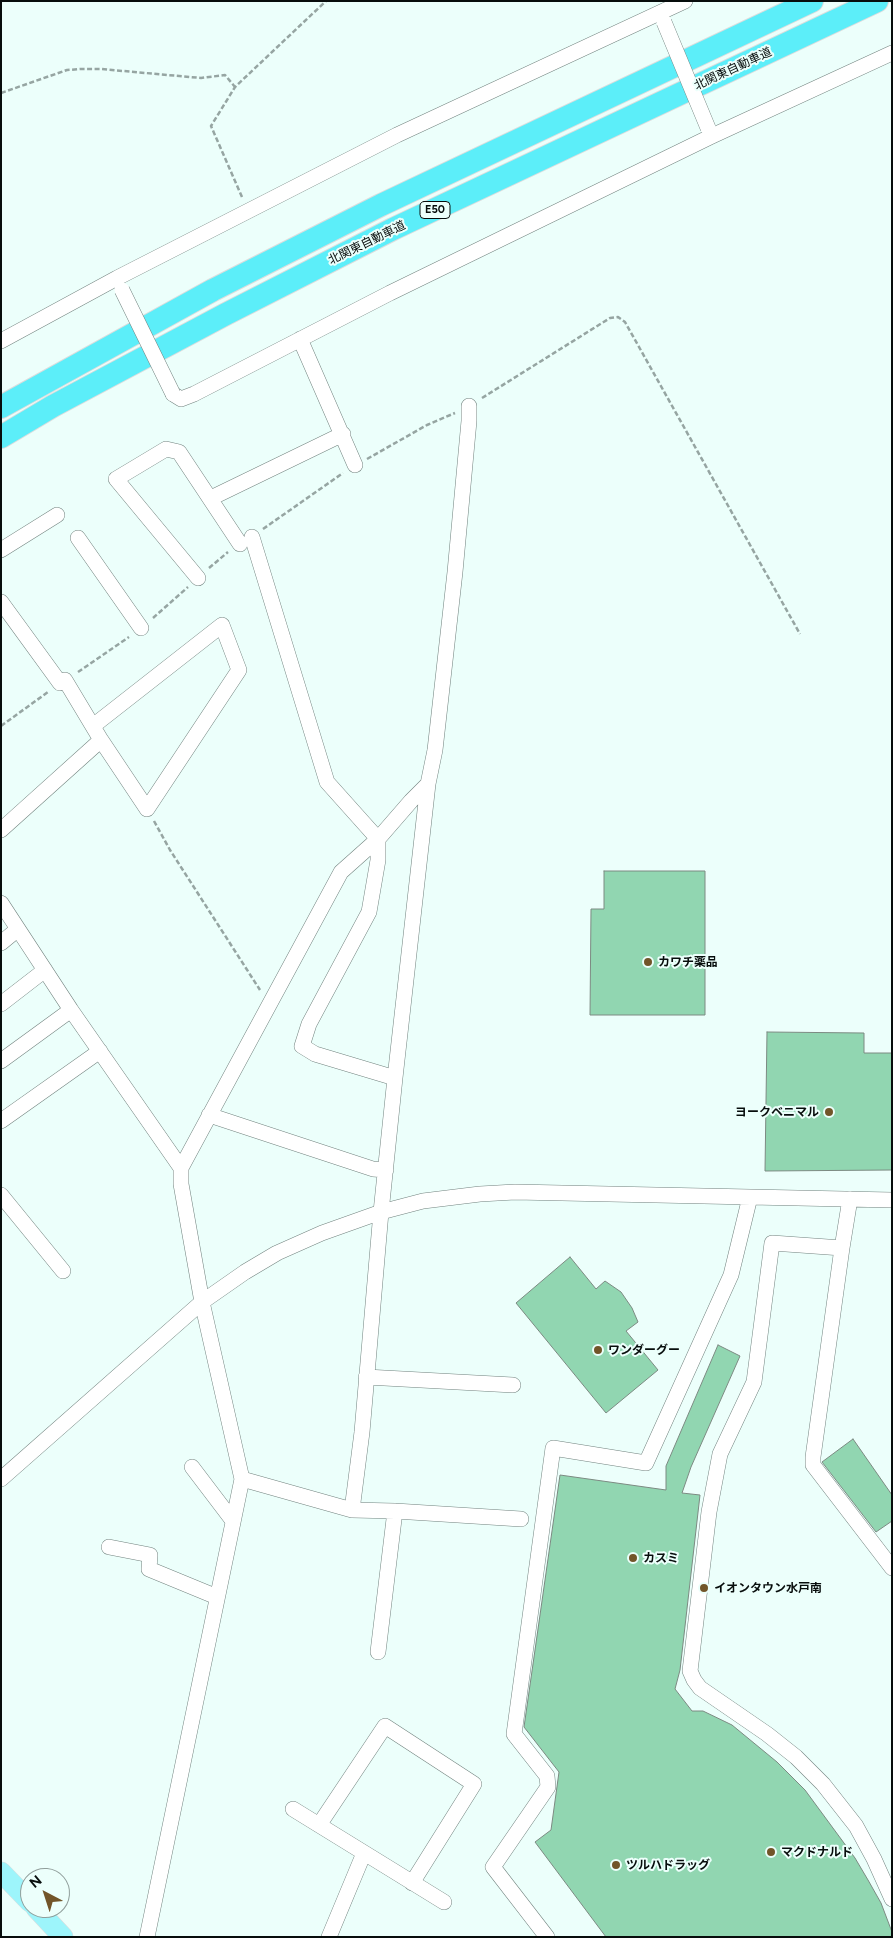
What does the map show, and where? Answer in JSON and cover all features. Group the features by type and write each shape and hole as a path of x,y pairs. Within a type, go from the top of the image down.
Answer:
{"highway":[{"name":"E50","path":"1,407 213,290 372,210 812,1"},
{"name":"北関東自動車道","path":"1,437 53,406 226,314 393,229 878,1"}],"main road":[{"path":"1,1872 20,1892"},
{"path":"45,1918 63,1937"}],"street":[{"path":"1,341 120,284 248,211 397,135 661,18 685,1"},
{"path":"661,18 710,132"},
{"path":"120,284 173,394 181,399 710,132 892,53"},
{"path":"300,339 355,465"},
{"path":"352,1510 395,1078 428,784 435,750 455,572 469,406"},
{"path":"210,498 343,434"},
{"path":"198,578 116,479 166,449 179,452 210,498 246,540 327,782 378,839 378,860 370,912 309,1024 302,1046 315,1054 395,1078"},
{"path":"1,550 57,515"},
{"path":"78,538 141,628"},
{"path":"1,602 63,682 147,809 239,670 222,624 93,726"},
{"path":"1,830 101,740"},
{"path":"147,1937 242,1479 202,1302 181,1184 181,1168 341,872 378,839 428,784"},
{"path":"1,903 71,1010 181,1168"},
{"path":"1,943 18,928"},
{"path":"1,1004 44,970"},
{"path":"1,1061 71,1010"},
{"path":"1,1121 100,1052"},
{"path":"210,1115 373,1169 386,1170"},
{"path":"1,1479 202,1302 245,1272 277,1253 322,1233 381,1212 423,1201 497,1193 892,1200"},
{"path":"1,1195 63,1272"},
{"path":"547,1937 493,1867 548,1787 547,1776 514,1734 552,1448 646,1463 731,1276 750,1197"},
{"path":"850,1199 813,1465 892,1568"},
{"path":"842,1248 772,1243 754,1382 720,1454 708,1520 690,1671 700,1688 760,1728 796,1757 823,1784 856,1826 874,1859 892,1900"},
{"path":"366,1377 513,1385"},
{"path":"192,1467 233,1521"},
{"path":"242,1479 352,1510 521,1519"},
{"path":"378,1652 394,1511"},
{"path":"110,1547 150,1555 150,1569 217,1597"},
{"path":"319,1825 385,1726 474,1784 412,1883"},
{"path":"294,1809 444,1902"},
{"path":"329,1937 364,1854"}],"path":[{"path":"248,211 211,126 235,87 326,1"},
{"path":"1,93 67,70 80,69 101,69 201,78 225,75 235,87"},
{"path":"1,726 141,628 217,560 355,465 427,425 469,406 610,318 618,317 625,322 800,634"},
{"path":"147,809 170,850 269,1005"}],"building":[{"name":"カワチ薬品","path":"604,871 705,871 705,1015 590,1015 591,909 604,909"},
{"name":"ヨークベニマル","path":"767,1032 864,1033 864,1053 892,1053 892,1170 765,1171"},
{"name":"ワンダーグー","path":"570,1257 596,1289 605,1281 621,1292 632,1308 638,1322 626,1331 658,1370 606,1413 516,1303"},
{"path":"718,1345 740,1356 691,1467 682,1493 700,1495 680,1670 675,1689 692,1711 703,1711 732,1725 777,1762 805,1790 855,1858 881,1903 892,1932 892,1937 606,1937 535,1842 551,1830 559,1772 524,1727 560,1475 666,1490 666,1466"},
{"path":"853,1439 892,1495 892,1521 876,1532 822,1462"}],"place":[{"name":"カワチ薬品","path":"648,962"},
{"name":"ヨークベニマル","path":"829,1112"},
{"name":"ワンダーグー","path":"598,1350"},
{"name":"カスミ","path":"633,1558"},
{"name":"イオンタウン水戸南","path":"704,1588"},
{"name":"マクドナルド","path":"771,1852"},
{"name":"ツルハドラッグ","path":"616,1865"}]}
